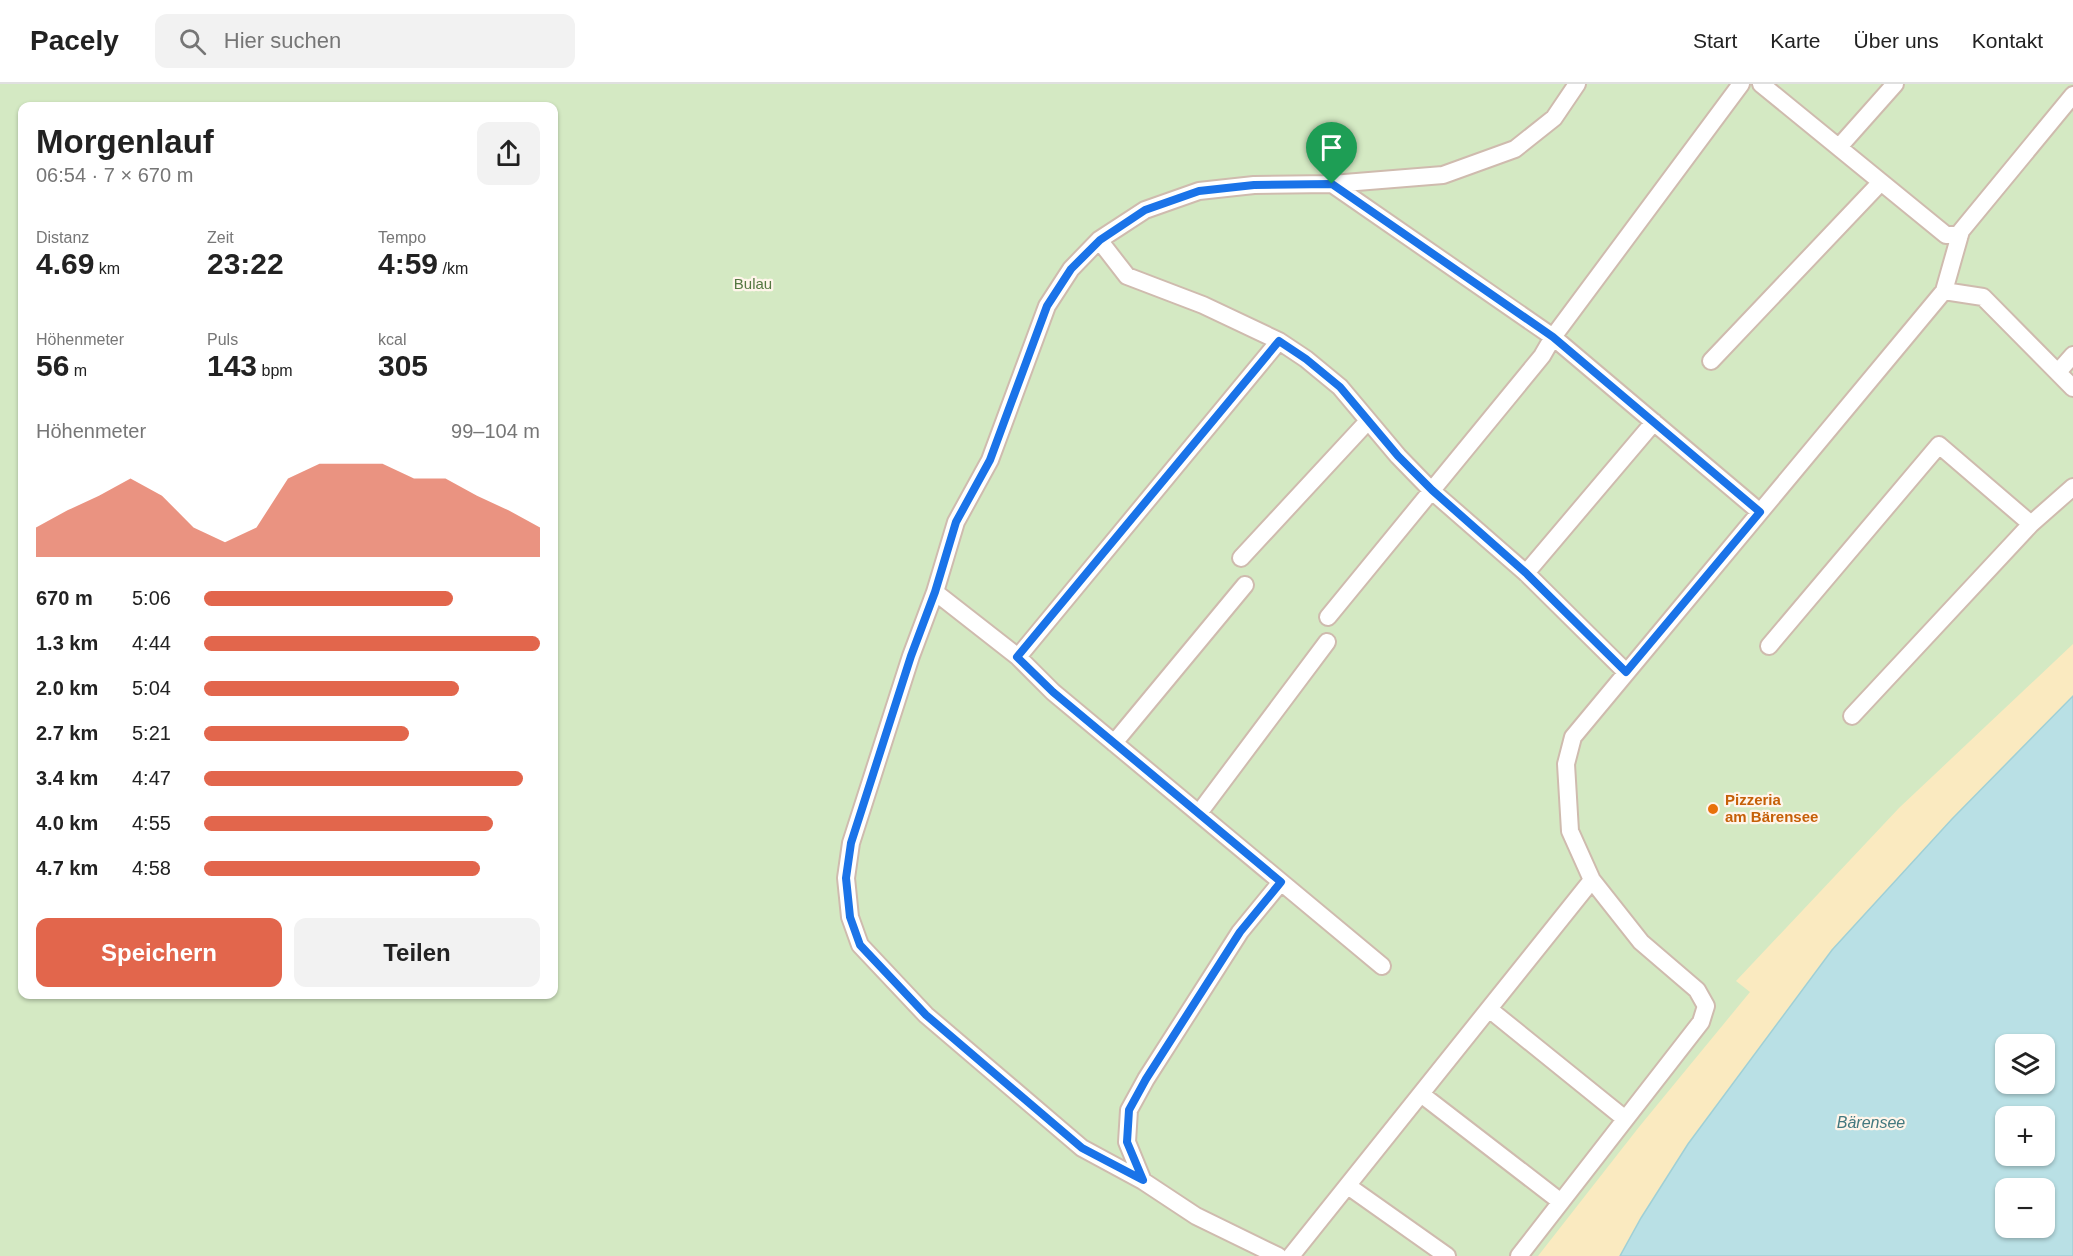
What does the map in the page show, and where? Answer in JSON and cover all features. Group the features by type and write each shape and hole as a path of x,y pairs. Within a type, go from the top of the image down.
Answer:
{"lane":[{"path":"1278,1256 1196,1216 1143,1180 1082,1148 926,1015 860,945 850,917 846,878 851,843 911,656 935,592 956,522 990,460 1047,306 1071,269 1100,240 1145,210 1199,191 1254,185 1332,184 1443,175 1515,149 1554,118 1577,84"},
{"path":"1328,617 1542,356 1553,337 1741,84"},
{"path":"1761,84 1946,235 1960,235"},
{"path":"1839,147 1895,84"},
{"path":"1519,1256 1701,1022 1706,1006 1697,990 1641,942 1592,880 1570,831 1566,764 1573,737 1944,291 1961,231 2073,95"},
{"path":"1711,361 1881,182"},
{"path":"1332,184 1553,337 1760,512"},
{"path":"1100,240 1127,276 1203,305 1279,341 1306,359 1340,387 1432,490 1526,573 1626,672"},
{"path":"1944,291 1983,297 2073,388"},
{"path":"1017,657 1279,341"},
{"path":"2058,372 2073,355"},
{"path":"1241,558 1368,421"},
{"path":"1526,573 1654,422"},
{"path":"1769,646 1940,445 2031,524"},
{"path":"1852,716 2031,524 2073,488"},
{"path":"1114,742 1245,585"},
{"path":"935,592 1017,657 1053,692 1382,966"},
{"path":"1199,813 1327,642"},
{"path":"1291,1256 1592,880"},
{"path":"1143,1180 1127,1142 1129,1110 1146,1079 1240,932 1281,882"},
{"path":"1489,1009 1624,1119"},
{"path":"1421,1094 1561,1202"},
{"path":"1348,1186 1447,1256"}],"green space":[{"name":"Bulau","path":"0,84 2073,84 2073,1256 0,1256"}],"sand":[{"path":"2073,644 2073,696 1952,819 1832,950 1688,1144 1620,1256 1538,1256 1639,1127 1750,992 1736,981 1899,808"}],"water":[{"name":"Bärensee","path":"2073,696 2073,1256 1620,1256 1688,1144 1832,950 1952,819"}],"place":[{"name":"Pizzeria am Bärensee","path":"1713,809"}],"route":[{"path":"1332,184 1553,337 1760,512 1626,672 1526,573 1432,490 1398,456 1340,387 1306,359 1279,341 1017,657 1053,692 1281,882 1240,932 1146,1079 1129,1110 1127,1142 1143,1180 1082,1148 926,1015 860,945 850,917 846,878 851,843 911,656 935,592 956,522 990,460 1047,306 1071,269 1100,240 1145,210 1199,191 1254,185 1332,184"}]}
